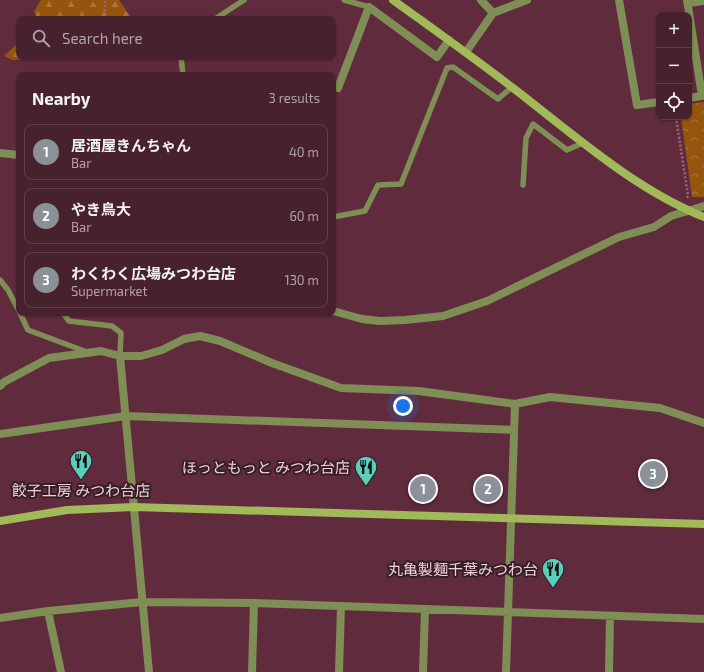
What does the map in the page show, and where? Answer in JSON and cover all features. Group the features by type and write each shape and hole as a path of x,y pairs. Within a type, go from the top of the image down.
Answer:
{"street":[{"path":"393,0 466,52 583,143 659,196 686,210 704,217"},
{"path":"481,0 493,14"},
{"path":"466,52 493,14 527,0"},
{"path":"619,0 637,105 656,102"},
{"path":"692,98 702,96 688,2 704,1"},
{"path":"338,88 369,7 437,57 449,40"},
{"path":"0,153 16,155"},
{"path":"336,312 362,319 380,320 405,320 443,316 487,301 624,235 654,228 671,216 686,210 704,206"},
{"path":"0,386 4,382 49,358 101,351 120,356 141,356 162,350 184,340 200,336 220,341 272,363 340,388 418,391 515,404 550,397 660,408 704,423"},
{"path":"120,356 149,672"},
{"path":"506,672 515,404"},
{"path":"0,434 126,416 514,430"},
{"path":"0,521 67,510 134,506 704,524"},
{"path":"0,618 48,611 142,602 254,603 610,617 704,619"},
{"path":"252,672 254,603"},
{"path":"339,672 341,607"},
{"path":"423,672 425,610"},
{"path":"48,611 61,672"},
{"path":"609,672 610,617"}],"lane":[{"path":"220,16 244,0"},
{"path":"344,0 369,7"},
{"path":"181,60 183,72"},
{"path":"336,216 365,211 378,184 401,184 447,68 453,67 498,99 512,87"},
{"path":"523,184 526,138 534,124 567,150 583,143"},
{"path":"0,280 8,290 16,305"},
{"path":"22,316 28,330 88,352"},
{"path":"66,316 69,320 112,326 121,333 120,356"}],"path":[{"path":"105,0 105,16"},
{"path":"676,120 688,196 686,210"}],"green space":[{"path":"41,0 119,0 130,16 36,16 34,11"},
{"path":"16,45 16,60 4,56"},
{"path":"704,102 704,197 692,197 681,120 692,120 692,104"}],"place":[{"name":"わくわく広場みつわ台店","path":"653,474"},
{"name":"餃子工房 みつわ台店","path":"81,480"},
{"name":"ほっともっと みつわ台店","path":"366,486"},
{"name":"居酒屋きんちゃん","path":"423,489"},
{"name":"やき鳥大","path":"488,489"},
{"name":"丸亀製麺千葉みつわ台","path":"553,588"}]}
